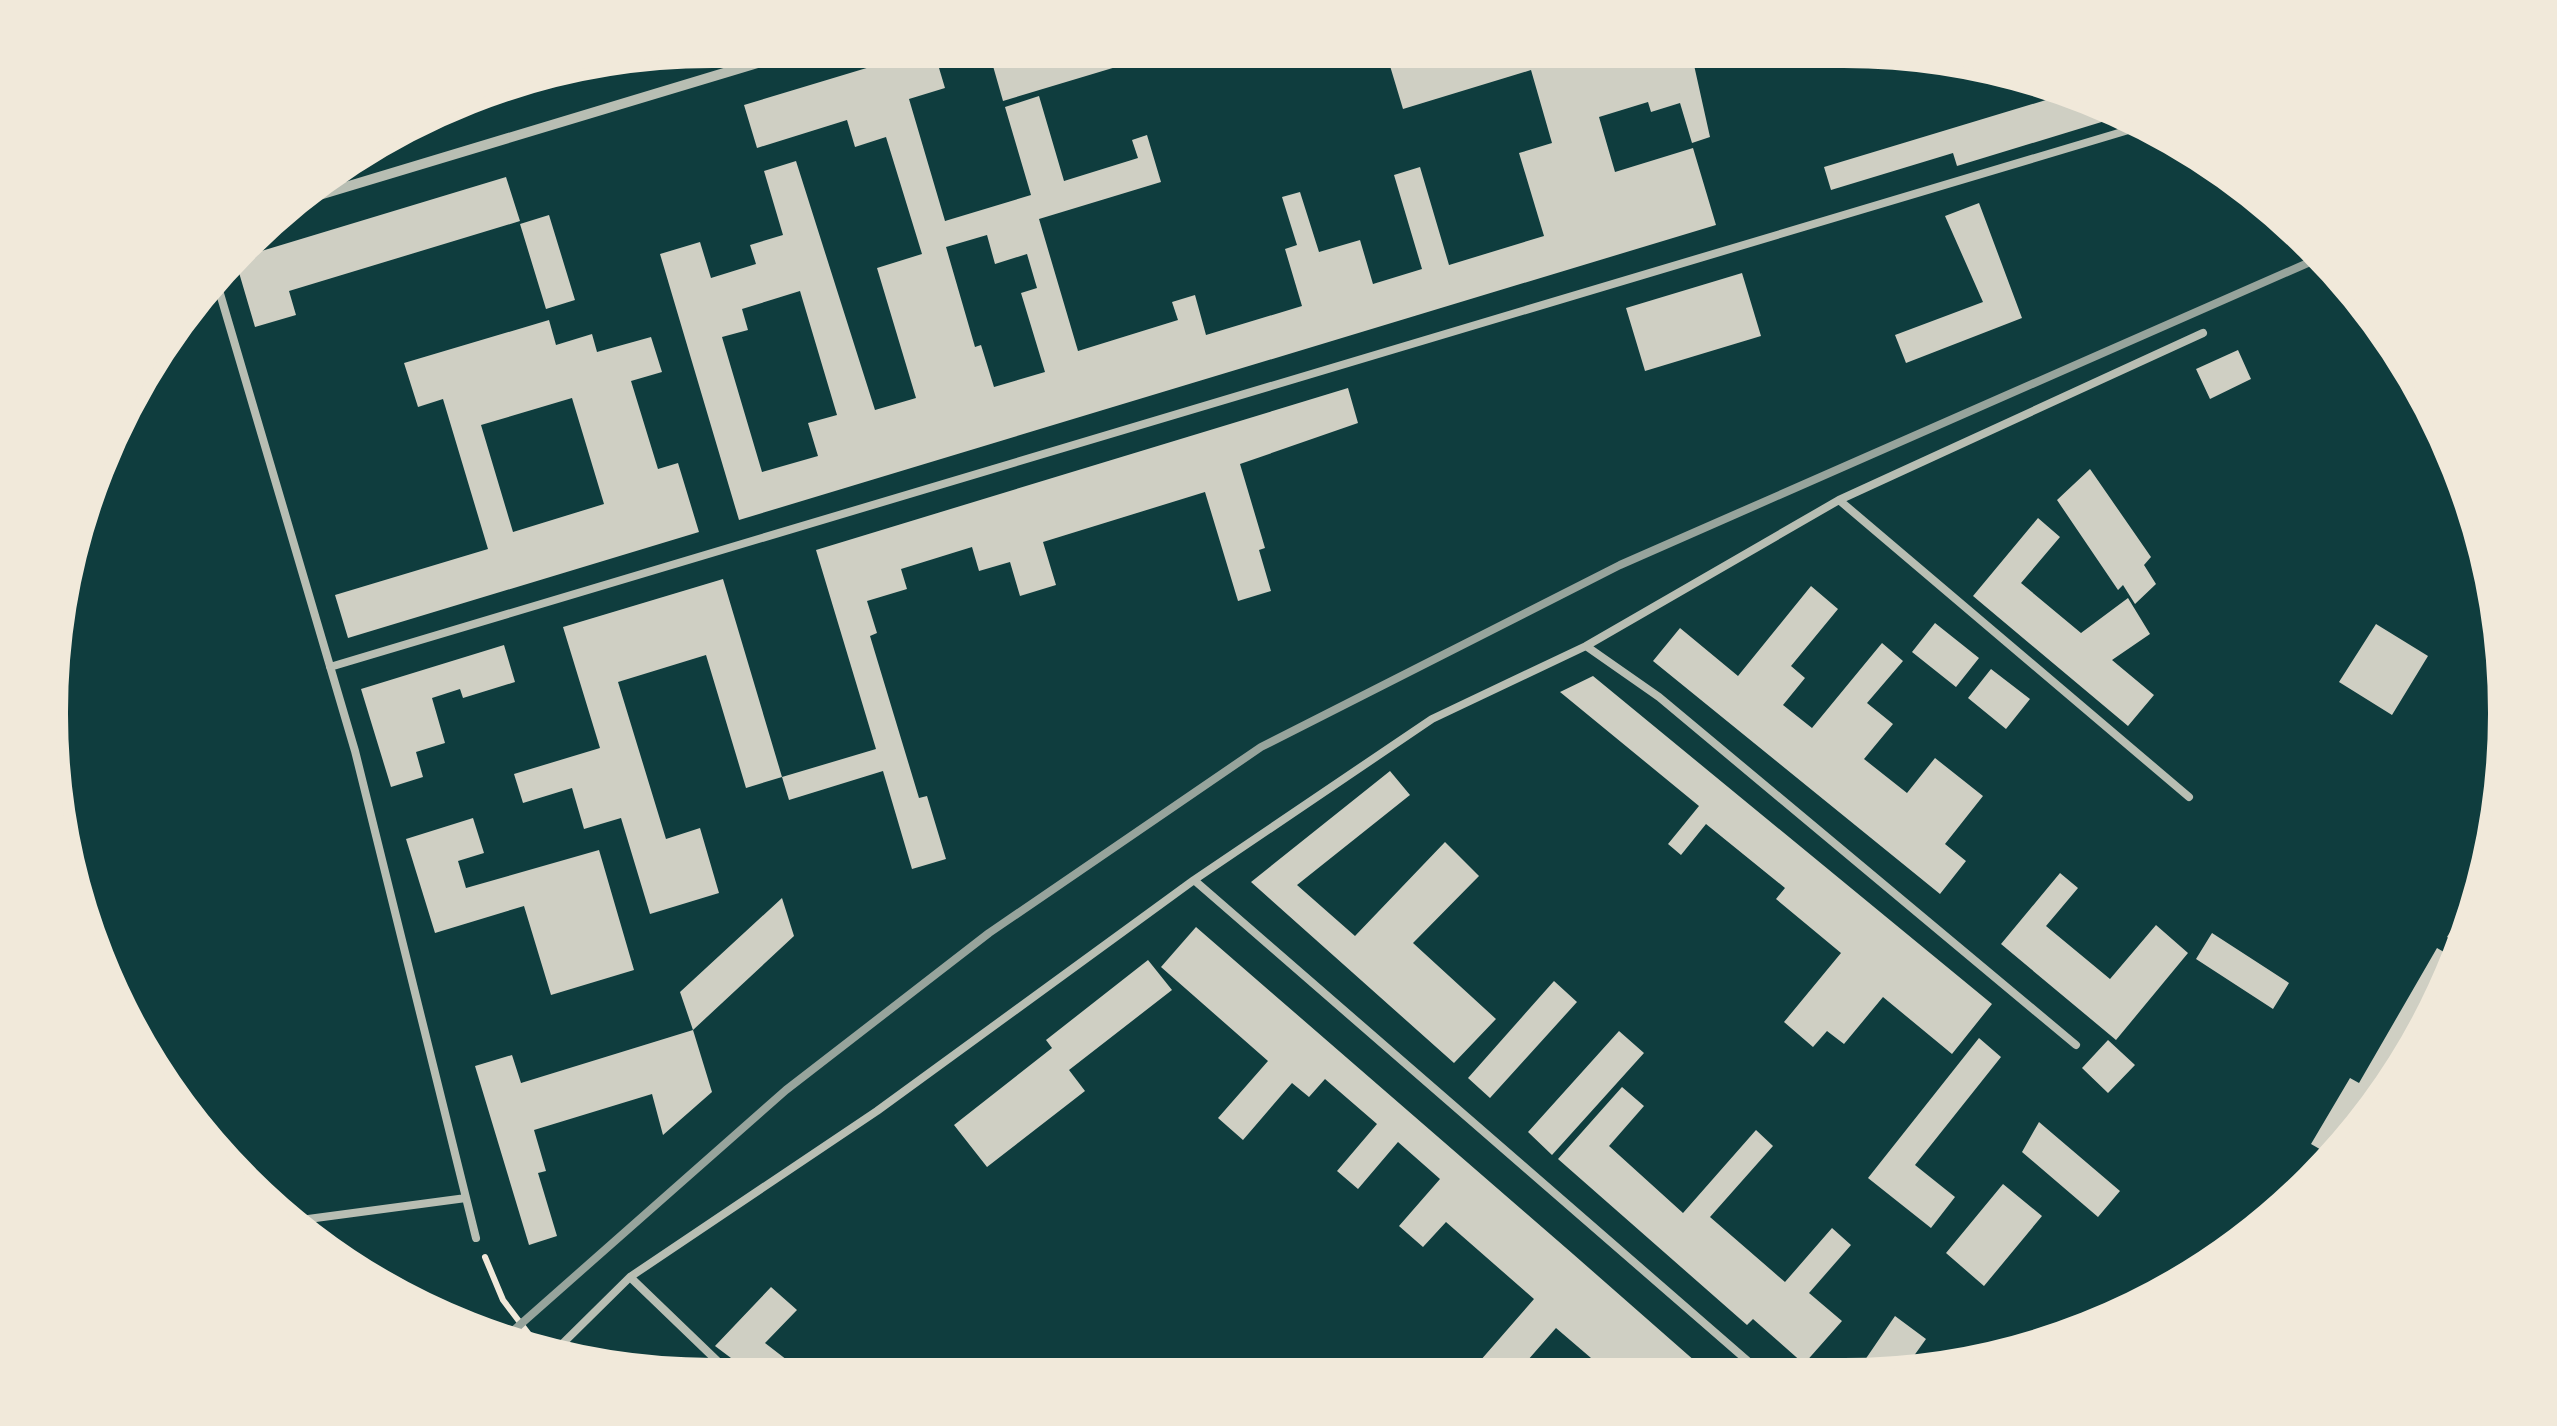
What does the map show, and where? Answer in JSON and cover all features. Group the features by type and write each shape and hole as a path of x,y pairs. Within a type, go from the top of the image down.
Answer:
{"street":[{"path":"320,195 761,62"}],"lane":[{"path":"330,667 2131,129"},
{"path":"219,290 355,751 476,1238"},
{"path":"561,1345 630,1277 877,1111 1194,880 1432,720 1586,646 1839,500 2204,333"},
{"path":"1839,500 2189,796"},
{"path":"1586,646 1659,697 2076,1044"},
{"path":"1194,880 1751,1364"},
{"path":"305,1219 466,1198"},
{"path":"630,1277 720,1364"}],"path":[{"path":"476,1238 503,1300 532,1337"}],"building":[{"path":"887,62 937,62 945,88 909,99 945,221 1031,195 1005,107 1039,96 1064,181 1138,158 1132,140 1147,135 1161,182 1039,219 1078,351 1178,320 1172,302 1195,295 1206,335 1302,306 1285,249 1297,245 1282,197 1300,192 1319,252 1360,240 1373,284 1422,269 1394,175 1420,167 1449,265 1544,236 1519,153 1552,143 1531,70 1403,109 1389,62 1437,62 1438,67 1454,62 1703,62 1694,65 1710,137 1692,143 1680,103 1651,112 1648,102 1599,117 1615,172 1693,148 1716,225 739,520 660,254 700,242 711,278 756,264 750,245 783,235 764,171 796,161 875,410 916,398 877,268 922,254 886,137 855,147 847,120 757,148 744,105","holes":["987,235 995,264 1027,254 1037,288 1021,293 1045,372 994,387 981,345 975,347 946,247","800,291 837,415 808,423 818,456 762,472 722,337 748,330 742,309"]},
{"path":"992,62 1126,64 1003,101"},
{"path":"2054,97 2109,120 1957,166 1953,153 1831,190 1824,167"},
{"path":"506,177 520,221 289,291 296,315 255,327 238,269 252,254"},
{"path":"1979,203 2022,318 1906,363 1895,335 1983,302 1945,216"},
{"path":"549,215 575,300 546,309 520,224"},
{"path":"1742,273 1761,336 1645,371 1626,308"},
{"path":"549,320 556,345 592,334 597,352 651,337 662,372 631,381 658,469 678,463 699,532 348,638 335,595 488,549 443,399 418,407 404,363","holes":["572,398 604,504 513,532 481,425"]},
{"path":"2238,350 2251,379 2210,399 2196,369"},
{"path":"1348,388 1358,423 1240,464 1265,548 1259,550 1271,591 1238,601 1205,492 1043,542 1056,585 1020,596 1010,562 979,571 972,547 901,569 907,589 867,601 877,633 870,636 919,798 927,796 946,859 912,869 883,771 789,800 782,777 876,749 816,550"},
{"path":"2090,469 2151,557 2144,565 2156,584 2135,604 2123,585 2118,590 2057,500"},
{"path":"2038,518 2060,537 2021,583 2081,633 2128,598 2150,634 2112,660 2154,695 2128,726 1973,596"},
{"path":"723,579 782,777 746,788 706,655 618,682 666,839 700,828 719,893 650,914 621,818 584,829 572,788 523,803 514,774 600,748 563,627"},
{"path":"1811,586 1838,609 1791,666 1805,678 1783,705 1812,728 1882,643 1903,661 1867,703 1893,724 1864,759 1907,793 1935,758 1983,796 1945,844 1966,861 1940,894 1653,661 1680,628 1738,676"},
{"path":"1935,623 1979,658 1956,687 1912,652"},
{"path":"2376,624 2428,656 2392,715 2339,682"},
{"path":"504,645 515,682 463,698 460,689 432,698 445,743 416,752 423,777 391,787 361,689"},
{"path":"1991,669 2030,699 2006,729 1968,698"},
{"path":"1593,676 1992,1004 1952,1054 1883,997 1844,1044 1827,1031 1813,1047 1784,1022 1841,953 1776,899 1785,888 1706,824 1681,855 1668,844 1699,806 1560,692"},
{"path":"1390,771 1410,795 1297,885 1355,936 1445,842 1479,876 1413,943 1496,1019 1454,1063 1251,882"},
{"path":"473,818 484,853 458,861 466,888 599,850 634,970 551,995 524,906 435,933 406,839"},
{"path":"2060,873 2078,888 2046,926 2110,979 2156,925 2188,953 2116,1040 2001,944"},
{"path":"782,898 794,936 693,1030 680,992"},
{"path":"2463,911 2453,941 2447,937"},
{"path":"1196,927 1698,1364 1598,1364 1556,1328 1524,1364 1477,1364 1534,1299 1446,1222 1423,1247 1399,1226 1440,1179 1398,1142 1358,1189 1337,1171 1377,1124 1325,1079 1309,1097 1292,1083 1243,1140 1218,1118 1268,1061 1161,967"},
{"path":"2212,933 2289,983 2273,1009 2196,959"},
{"path":"2437,948 2448,954 2407,1038 2360,1109 2324,1152 2311,1144 2350,1078 2359,1083"},
{"path":"1148,960 1172,990 1069,1070 1085,1091 987,1167 954,1125 1052,1048 1046,1040"},
{"path":"1554,981 1577,1002 1490,1098 1468,1078"},
{"path":"693,1030 712,1092 663,1135 652,1094 534,1130 546,1171 538,1173 557,1236 529,1245 475,1066 512,1055 521,1083"},
{"path":"1619,1031 1644,1053 1552,1155 1528,1132"},
{"path":"1979,1038 2001,1057 1915,1165 1955,1197 1931,1228 1868,1178"},
{"path":"2108,1040 2135,1065 2108,1093 2082,1068"},
{"path":"1622,1087 1644,1106 1609,1146 1683,1213 1756,1130 1773,1146 1710,1217 1785,1282 1832,1228 1851,1245 1809,1293 1842,1321 1804,1364 1753,1319 1747,1325 1558,1159"},
{"path":"2039,1122 2120,1191 2098,1217 2022,1152"},
{"path":"2003,1184 2042,1216 1984,1286 1946,1253"},
{"path":"771,1287 797,1310 765,1343 792,1364 739,1364 715,1346"},
{"path":"1895,1316 1926,1339 1911,1360 1863,1363"}],"railway":[{"path":"512,1331 786,1090 989,933 1261,747 1620,565 2312,261"}]}
